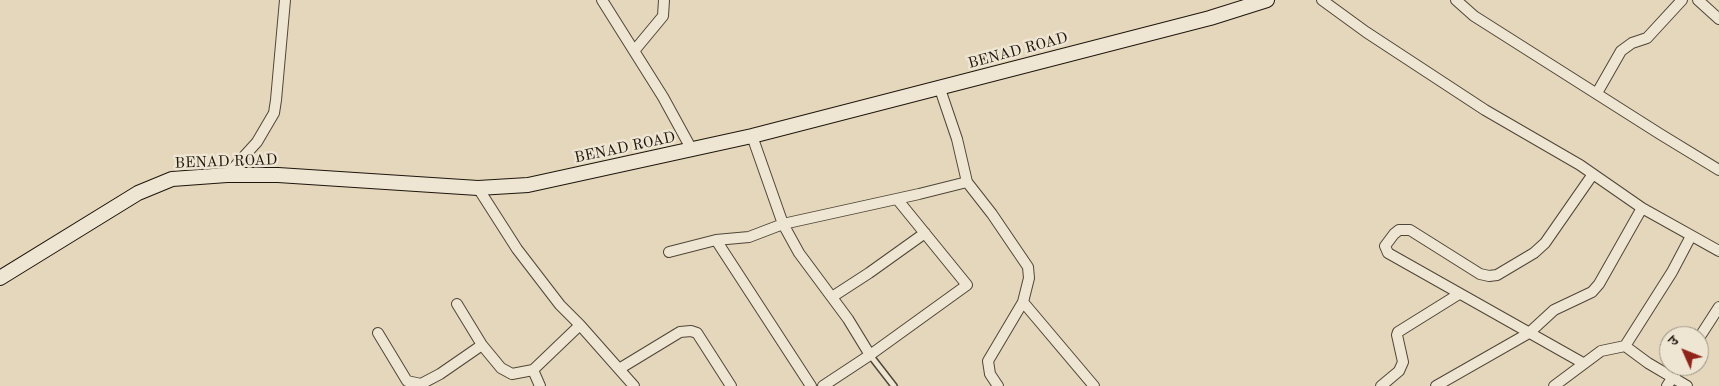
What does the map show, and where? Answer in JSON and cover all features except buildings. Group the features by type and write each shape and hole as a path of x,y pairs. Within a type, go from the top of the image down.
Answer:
{"main road":[{"name":"BENAD ROAD","path":"0,278 138,193 172,179 228,175 278,175 478,188 528,185 692,150 940,89 1016,67 1210,18 1267,0"}],"street":[{"path":"228,175 257,142 274,113 285,0"},
{"path":"602,0 664,97 692,150"},
{"path":"634,51 663,16 664,0"},
{"path":"1322,0 1437,80 1593,174 1642,208 1719,252"},
{"path":"1456,0 1474,16 1719,170"},
{"path":"1597,93 1621,51 1632,43 1648,38 1682,0"},
{"path":"1698,0 1719,19"},
{"path":"940,89 957,139 967,182 992,214 1028,267 1029,278 1023,302 988,361 990,374 998,386"},
{"path":"752,136 782,224 799,253 832,297 870,356"},
{"path":"1583,364 1388,253 1385,246 1394,234 1404,229 1410,230 1480,274 1497,275 1534,253 1546,243 1593,174"},
{"path":"669,252 716,240 750,236 782,224 967,182"},
{"path":"478,188 517,249 560,305 634,386"},
{"path":"823,386 870,356 967,285 897,199"},
{"path":"1436,386 1529,332 1554,310 1592,292 1599,284 1642,208"},
{"path":"832,297 869,274 925,233"},
{"path":"1554,386 1601,351 1625,346 1672,272 1691,236"},
{"path":"716,240 811,386"},
{"path":"1381,386 1399,371 1403,362 1398,332 1459,294"},
{"path":"1023,302 1094,386"},
{"path":"457,304 482,345 501,368 512,374 533,370 580,325"},
{"path":"1707,326 1719,307"},
{"path":"619,369 680,332 691,331 697,333 731,386"},
{"path":"378,333 407,381 421,384 440,374 482,345"},
{"path":"1625,346 1669,382 1687,386"},
{"path":"533,370 540,386"}],"lane":[{"path":"870,356 894,386"}]}
